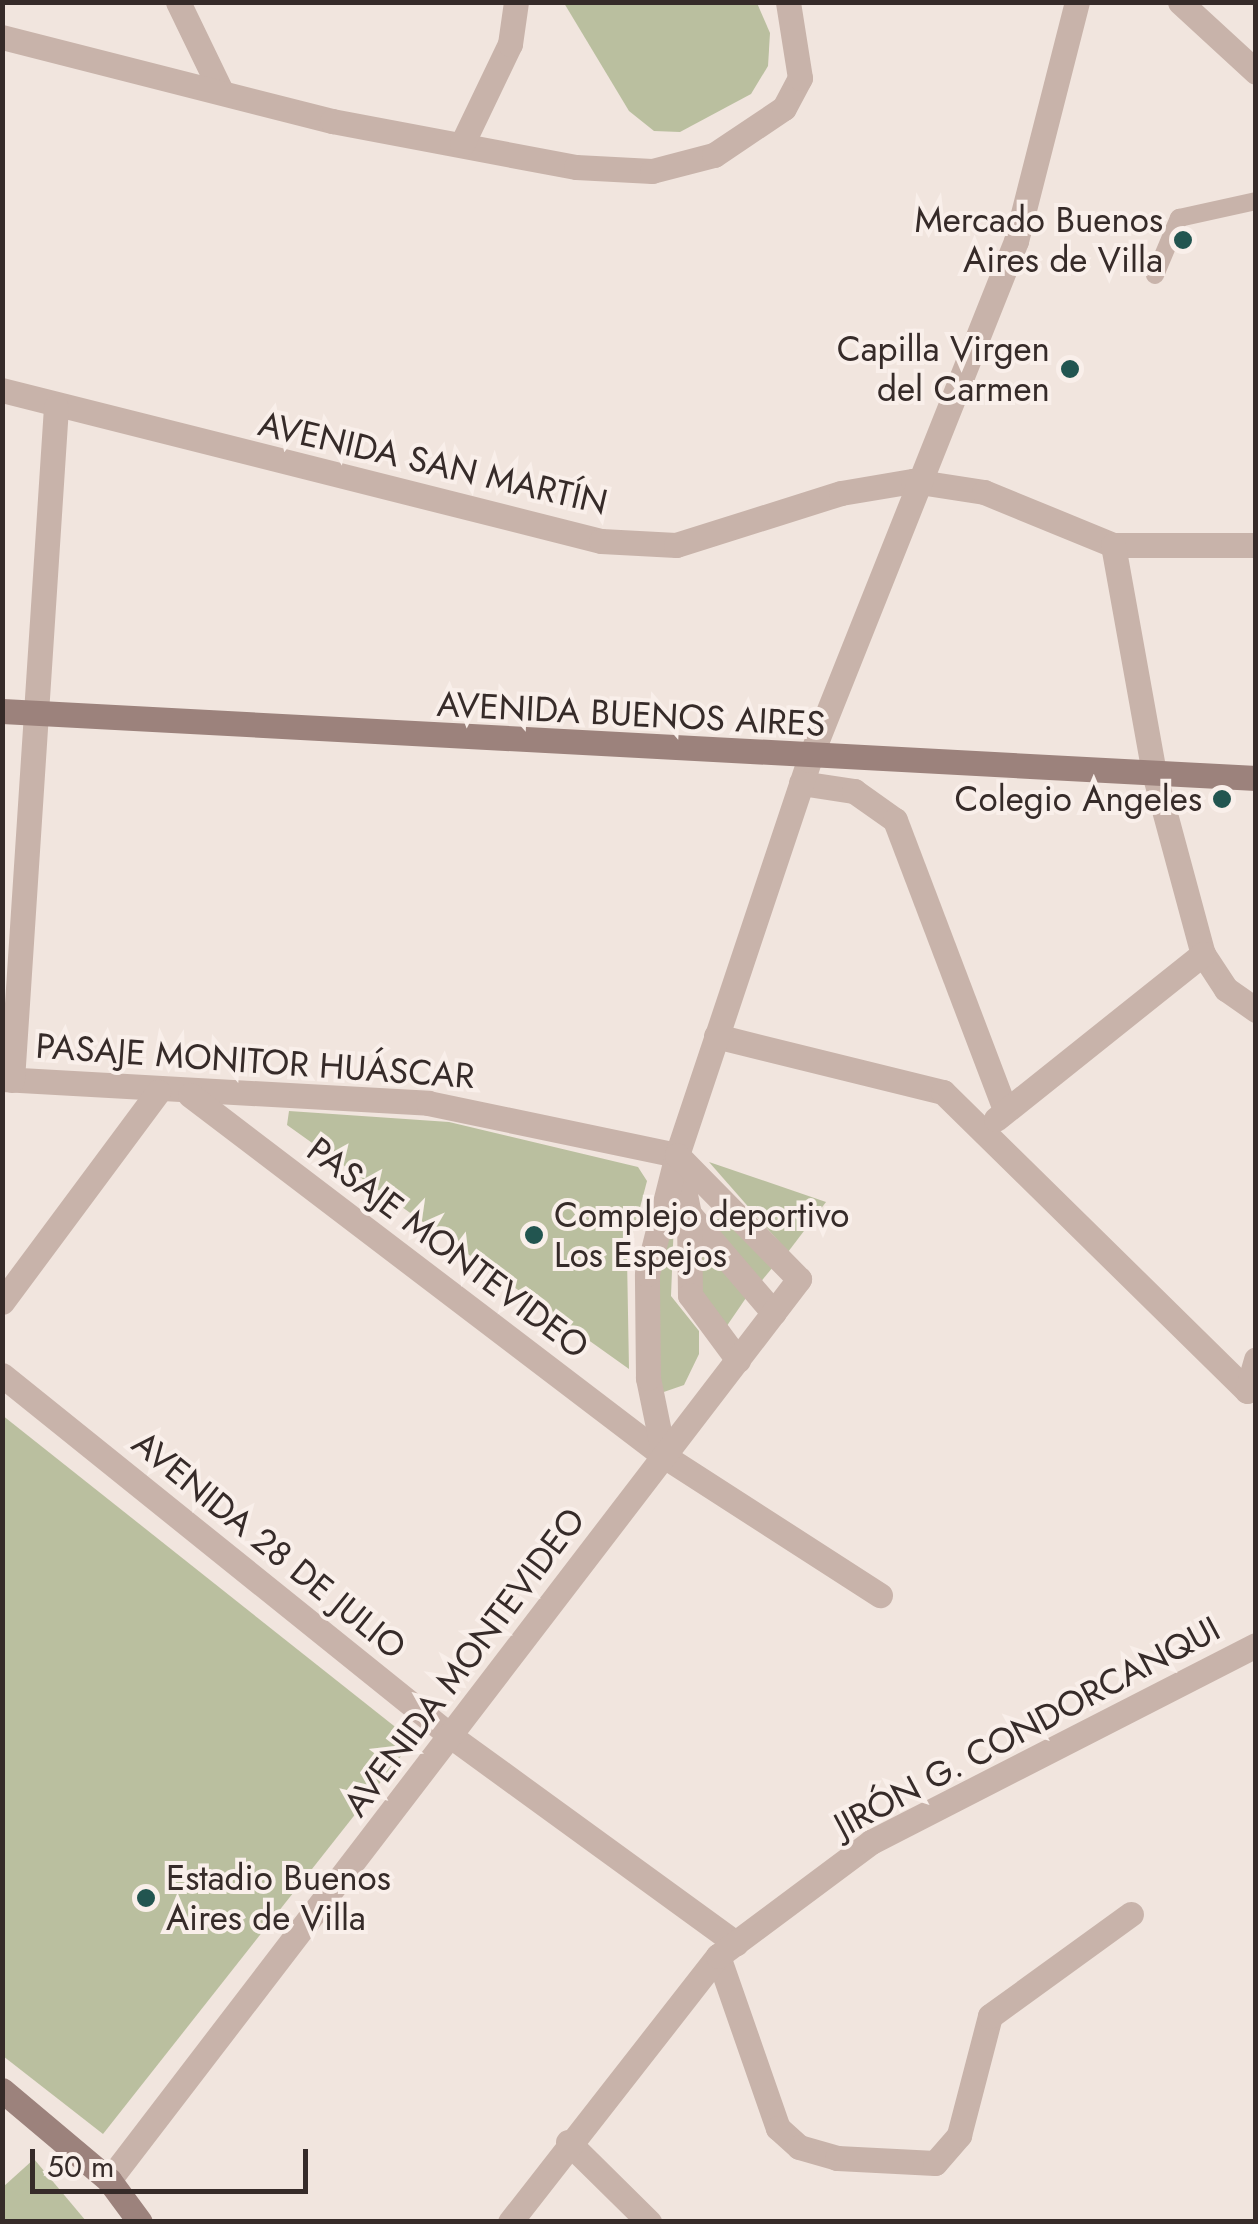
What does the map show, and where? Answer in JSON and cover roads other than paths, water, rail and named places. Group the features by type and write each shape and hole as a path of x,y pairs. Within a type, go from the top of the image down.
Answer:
{"street":[{"path":"178,2 220,90"},
{"path":"462,144 510,44 516,2"},
{"path":"2,37 462,144 652,171 714,155 784,108 800,78 788,2"},
{"path":"664,1456 648,1378 647,1274 677,1155 805,772 913,481 1016,241 1076,2"},
{"path":"1180,2 1256,72"},
{"name":"AVENIDA SAN MARTÍN","path":"2,390 56,407 601,541 676,545 842,493 913,481 984,492 1113,545 1256,545"},
{"path":"7,1080 56,407"},
{"path":"1113,545 1154,774 1203,954 1256,1010"},
{"name":"AVENIDA BUENOS AIRES","path":"2,712 805,772 1256,778"},
{"path":"805,772 854,791 895,820 1005,1110"},
{"path":"983,1132 1005,1110 1203,954"},
{"path":"716,1036 943,1092 1252,1391"},
{"name":"PASAJE MONITOR HUÁSCAR","path":"7,1080 190,1095 484,1110 677,1155"},
{"path":"2,1302 158,1092"},
{"name":"PASAJE MONTEVIDEO","path":"190,1095 664,1456 880,1595"},
{"path":"677,1155 689,1214 690,1295 738,1360"},
{"name":"AVENIDA MONTEVIDEO","path":"109,2180 799,1279 677,1155"},
{"path":"689,1214 774,1313"},
{"path":"1252,1391 1256,1359"},
{"name":"AVENIDA 28 DE JULIO","path":"2,1375 452,1737 727,1950"},
{"name":"JIRÓN G. CONDORCANQUI","path":"510,2222 568,2142 727,1950 871,1842 1256,1645"},
{"path":"727,1950 778,2128 799,2146 837,2158 935,2162 959,2135 990,2016 1132,1914"},
{"path":"2,2090 109,2180 140,2222"},
{"path":"568,2142 649,2222"}],"lane":[{"path":"1155,276 1179,218 1256,201"}],"place":[{"name":"Mercado Buenos Aires de Villa","path":"1183,240"},
{"name":"Capilla Virgen del Carmen","path":"1070,369"},
{"name":"Colegio Angeles","path":"1222,799"},
{"name":"Complejo deportivo Los Espejos","path":"534,1235"},
{"name":"Estadio Buenos Aires de Villa","path":"146,1898"}]}
